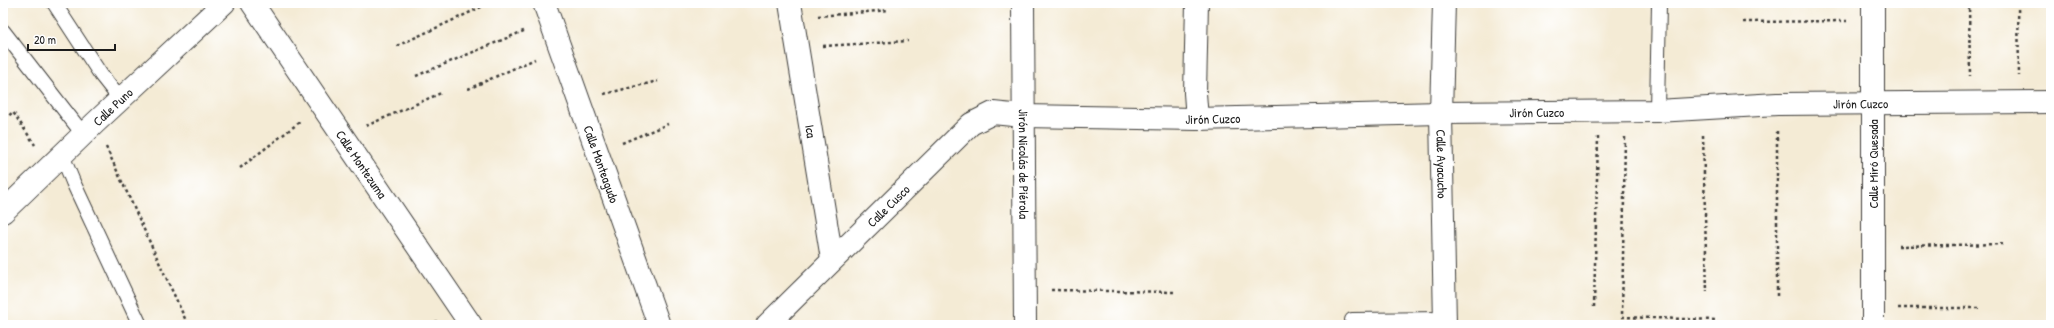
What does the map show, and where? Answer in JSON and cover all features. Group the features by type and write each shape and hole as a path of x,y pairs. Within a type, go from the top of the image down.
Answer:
{"street":[{"name":"Calle Puno","path":"3,212 89,128 224,3"},
{"name":"Calle Montezuma","path":"252,3 472,325"},
{"name":"Jirón Nicolás de Piérola","path":"1023,3 1025,325"},
{"path":"1197,119 1195,92 1198,3"},
{"name":"Calle Ayacucho","path":"1444,3 1441,113 1445,322"},
{"name":"Ica","path":"791,11 832,259"},
{"name":"Calle Monteagudo","path":"547,12 659,325"},
{"name":"Calle Miró Quesada","path":"1873,12 1873,317"},
{"name":"Jirón Cuzco","path":"1023,116 1197,119 1441,113 1657,112 1777,104 2051,102"},
{"name":"Calle Cusco","path":"767,325 832,259 971,124 993,113 1023,116"}],"lane":[{"path":"54,3 101,75 120,99"},
{"path":"1657,112 1659,3"},
{"path":"3,31 89,128"},
{"path":"56,160 73,182 140,325"},
{"path":"1352,320 1445,322"}],"path":[{"path":"397,46 490,3"},
{"path":"1969,3 1971,102"},
{"path":"2018,3 2020,102"},
{"path":"791,11 889,10"},
{"path":"416,76 547,12"},
{"path":"1743,22 1873,12"},
{"path":"797,47 908,41"},
{"path":"468,89 560,48"},
{"path":"579,100 658,81"},
{"path":"343,137 441,93"},
{"path":"1777,104 1777,296"},
{"path":"240,168 321,105"},
{"path":"1703,110 1707,292"},
{"path":"3,111 6,118"},
{"path":"3,120 13,112 56,160"},
{"path":"1594,307 1598,112"},
{"path":"1626,112 1622,317 1716,320"},
{"path":"598,152 668,124"},
{"path":"89,128 188,325"},
{"path":"1873,246 2004,244"},
{"path":"1025,290 1174,292"},
{"path":"1873,317 1980,308"}]}
